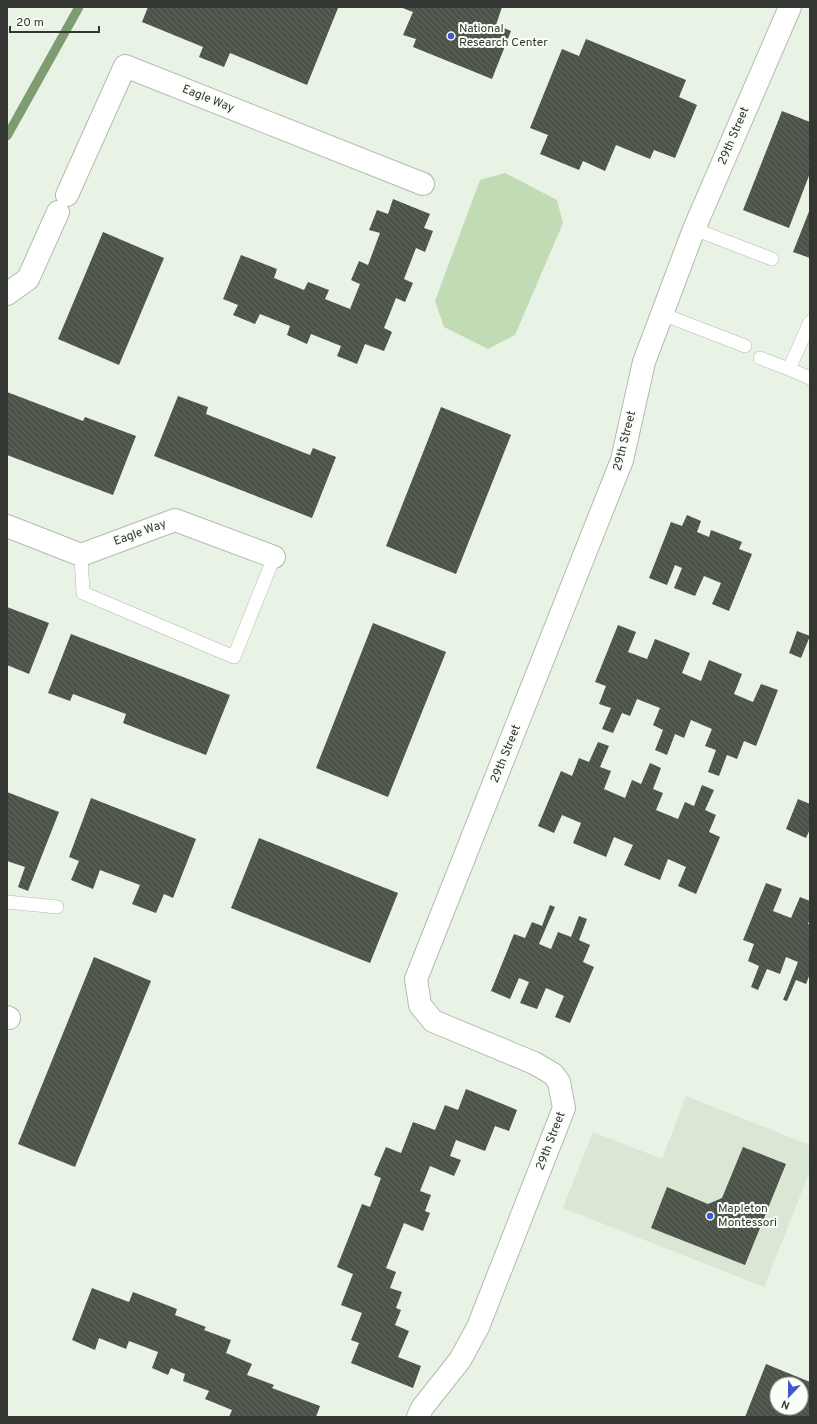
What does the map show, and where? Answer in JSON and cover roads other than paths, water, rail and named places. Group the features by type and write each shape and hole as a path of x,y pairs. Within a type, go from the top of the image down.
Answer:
{"street":[{"name":"29th Street","path":"418,1417 422,1408 460,1360 478,1328 564,1108 559,1082 553,1074 534,1062 434,1021 420,1005 416,979 622,460 644,362 694,229 790,7"},
{"name":"Eagle Way","path":"7,294 28,279 125,66 423,184"},
{"name":"Eagle Way","path":"81,555 175,520 274,557"},
{"path":"7,526 81,555"}],"lane":[{"path":"694,229 772,259"},
{"path":"662,314 745,346"},
{"path":"789,369 810,322"},
{"path":"760,358 810,378"},
{"path":"81,555 83,593 234,657 274,557"},
{"path":"7,902 57,907"}],"waterway":[{"path":"7,136 79,7"}],"place":[{"name":"National Research Center","path":"451,36"},
{"name":"Mapleton Montessori","path":"710,1216"}]}
